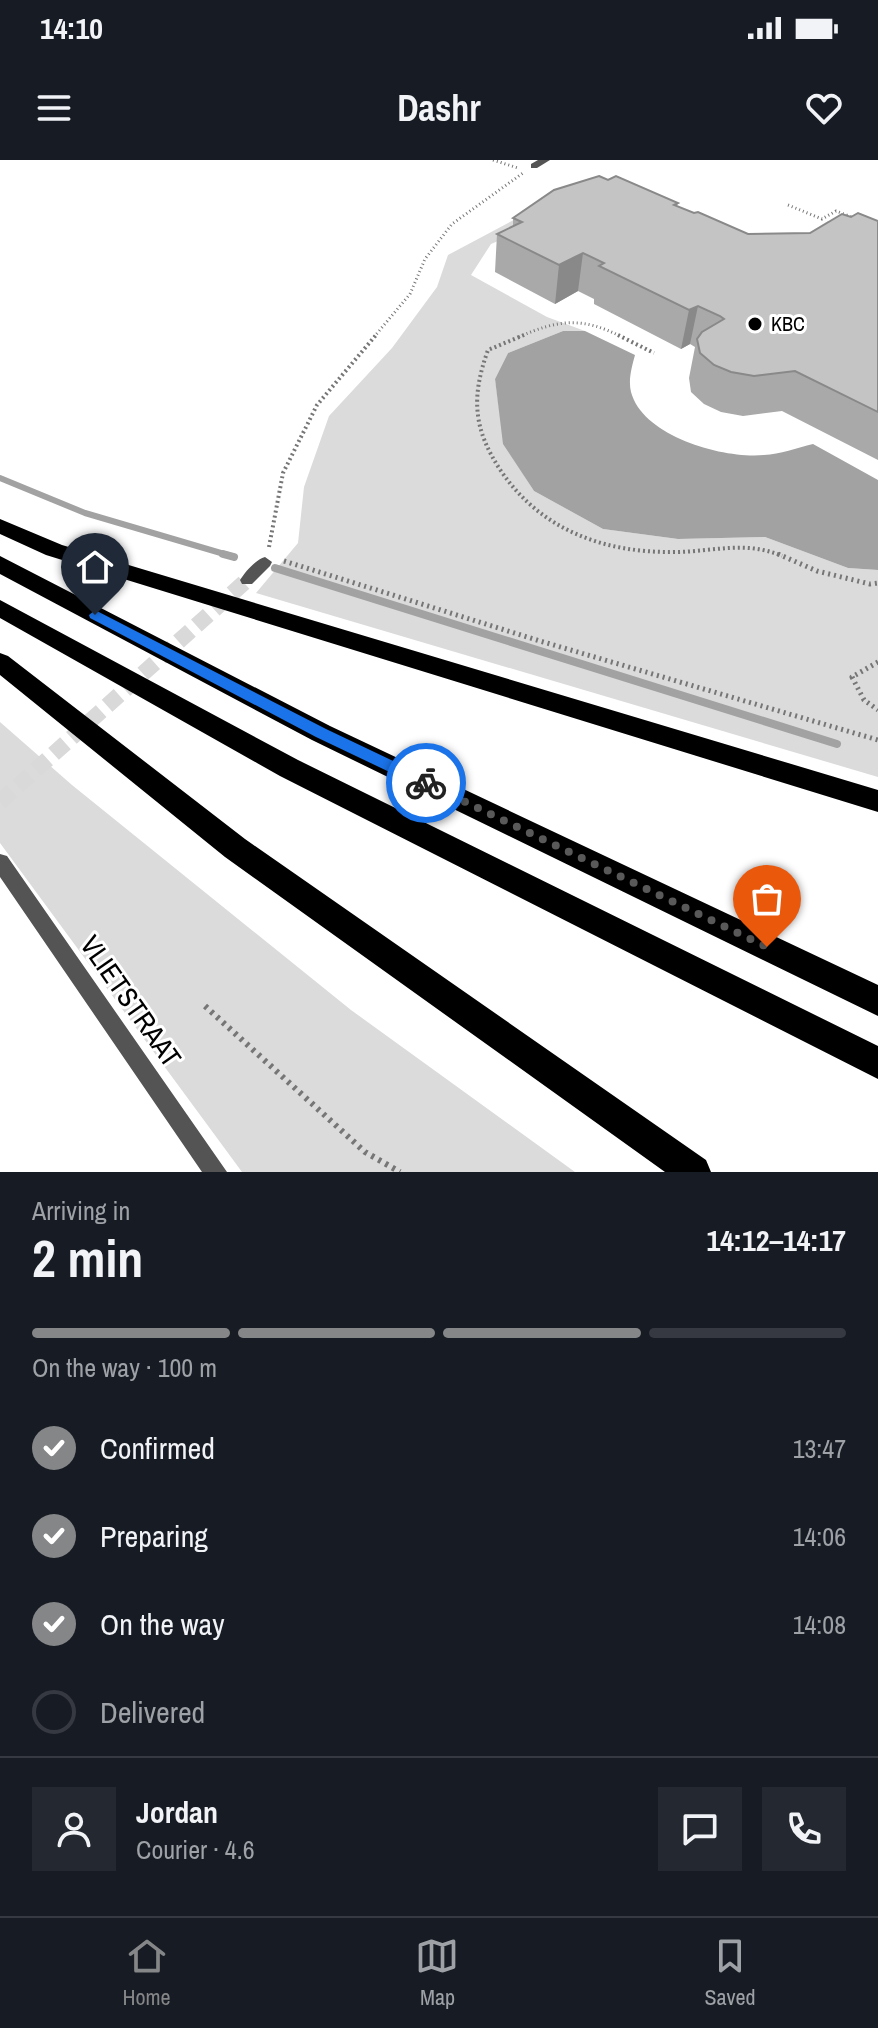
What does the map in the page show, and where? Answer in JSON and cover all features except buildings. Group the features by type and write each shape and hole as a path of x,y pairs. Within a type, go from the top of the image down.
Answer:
{"highway":[{"path":"0,526 68,555 878,801"},
{"path":"0,564 321,733 878,1001"},
{"path":"0,608 289,768 878,1063"},
{"path":"0,662 235,848 694,1172"}],"street":[{"path":"530,169 545,160"},
{"path":"247,580 265,562"},
{"name":"VLIETSTRAAT","path":"0,862 216,1172"}],"path":[{"path":"493,160 530,169"},
{"path":"530,169 452,224 425,259 410,294 317,405 283,473 265,562 283,561 540,641 878,740"},
{"path":"788,205 822,219 836,211 866,223"},
{"path":"654,353 595,323 548,324 488,350 478,378 476,408 485,447 509,483 548,522 606,545 674,552 739,545 773,552 817,571 870,584 878,583"},
{"path":"878,662 852,677 864,700 878,710"},
{"path":"205,1006 365,1152 400,1172"}],"shaded area":[{"path":"583,183 685,230 741,246 768,248 791,243 828,221 878,240 878,256 845,244 815,246 791,255 727,256 605,205 559,215 491,244 471,275 547,317 585,331 563,331 508,353 495,379 504,444 534,491 603,529 678,539 765,537 848,568 878,570 878,777 256,593 298,543 304,487 329,416 392,348 437,287 448,255"},
{"path":"563,331 585,331 635,355 630,387 639,408 651,421 687,442 747,455 776,453 813,444 878,480 878,570 848,568 765,537 678,539 603,529 534,491 503,444 495,379 508,353"},
{"path":"0,722 72,785 351,1010 575,1172 242,1172 0,843"}],"waterway":[{"path":"0,478 85,513 231,556"},
{"path":"223,554 234,557"},
{"path":"275,568 837,744"}],"tunnel":[{"path":"0,802 247,580"}],"way so far":[{"path":"426,783 767,947"}],"place":[{"name":"KBC","path":"755,324"}],"route":[{"path":"95,615 321,733 426,783"}]}
